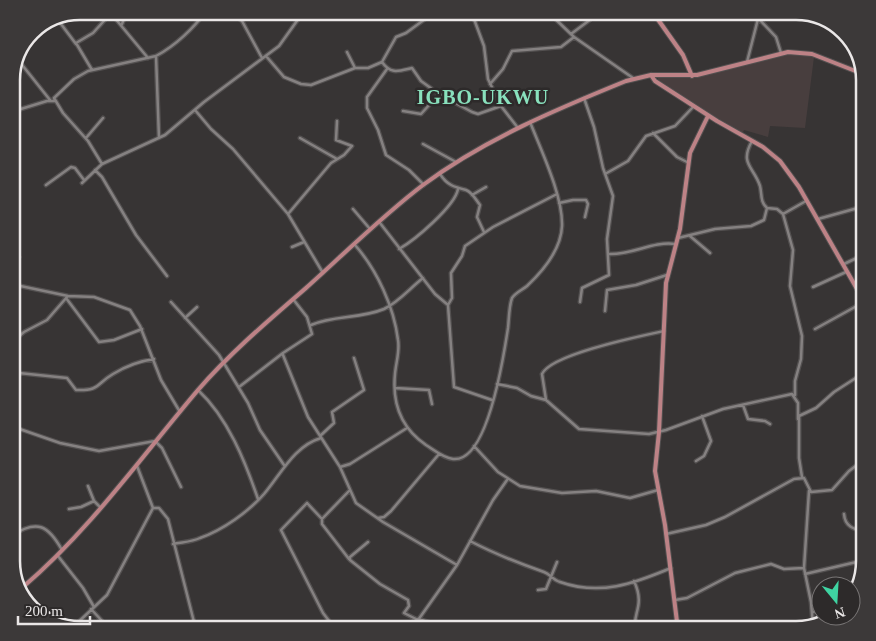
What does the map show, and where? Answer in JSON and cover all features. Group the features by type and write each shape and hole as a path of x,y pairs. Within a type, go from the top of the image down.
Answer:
{"main road":[{"path":"658,20 683,55 692,76"},
{"path":"26,586 63,552 137,466 155,441 181,413 198,390 224,364 293,299 371,230 424,185 457,163 530,122 633,78 654,75 692,76 781,53 798,52 812,54 855,71"},
{"path":"654,75 657,83 780,160 806,201 856,289"},
{"path":"677,621 655,466 659,432 667,275 682,218 688,162 693,143 708,116"}],"street":[{"path":"76,44 93,33 104,20"},
{"path":"118,20 148,58"},
{"path":"122,24 124,20"},
{"path":"55,101 55,97 74,79 92,70 156,56 184,35 198,20"},
{"path":"242,20 262,58"},
{"path":"46,184 71,167 75,168 83,182 102,164 159,138 279,46 298,20"},
{"path":"265,56 284,77 301,84 310,85 355,68 368,68 382,62 396,37 423,20"},
{"path":"474,20 484,46 490,84 501,106 518,129"},
{"path":"556,20 574,37 633,78"},
{"path":"571,34 590,20"},
{"path":"747,62 758,20"},
{"path":"760,20 776,37 781,53"},
{"path":"60,23 92,70"},
{"path":"490,84 503,69 512,51 561,46 574,37"},
{"path":"347,52 355,68"},
{"path":"156,56 159,138"},
{"path":"382,62 387,69 395,72 412,68 421,81 439,94 478,114 501,106"},
{"path":"22,65 50,100"},
{"path":"387,69 382,80 367,97 366,108 378,130 386,155 408,170 424,185"},
{"path":"403,111 421,114 439,94"},
{"path":"580,302 582,288 609,275 607,239 613,196 584,98"},
{"path":"20,109 50,100 55,101 86,138 102,164"},
{"path":"605,174 628,161 639,143 652,132 675,126 694,106"},
{"path":"195,110 211,129 233,149 288,214 323,273"},
{"path":"86,138 103,118"},
{"path":"288,214 337,158 344,155 352,146 336,140 337,121"},
{"path":"355,245 376,276 389,306 398,340 395,388 398,412 407,428 439,454 458,459 466,456 490,419 512,298 529,284 555,253 562,225 557,194 530,122"},
{"path":"652,132 677,157 688,162"},
{"path":"300,138 337,158"},
{"path":"752,141 747,152 748,164 758,182 761,201 767,208 777,209 783,214 793,250 790,286 802,336 801,359 795,381 795,395 798,412 799,458 802,477 809,491 804,568 811,607"},
{"path":"423,144 457,163"},
{"path":"95,170 102,177 140,240 150,250 167,276"},
{"path":"440,174 446,182 458,189 466,190 480,205 477,217 484,232"},
{"path":"472,195 486,188"},
{"path":"399,250 414,240 438,217 455,199 458,189"},
{"path":"492,400 454,388 448,305 452,298 453,269 459,261 465,246 484,232 557,194"},
{"path":"559,203 586,200 588,204 585,217"},
{"path":"783,214 806,201"},
{"path":"678,238 720,228 754,225 764,220 767,208"},
{"path":"816,219 856,208"},
{"path":"353,209 371,230"},
{"path":"380,223 399,250 435,294 448,305"},
{"path":"690,236 710,253"},
{"path":"292,247 304,242"},
{"path":"609,254 642,250 658,244 675,244"},
{"path":"842,265 856,258"},
{"path":"813,287 846,272"},
{"path":"605,311 607,290 636,285 667,275"},
{"path":"310,325 370,313 389,306 423,278"},
{"path":"20,286 67,297 94,297 125,307 134,315 142,329 161,380 181,413"},
{"path":"67,297 99,342 114,340 142,329"},
{"path":"20,335 46,320 67,297"},
{"path":"239,387 283,353 311,336 310,325 304,311 293,299"},
{"path":"171,302 224,364 239,387 260,430 284,465"},
{"path":"185,318 197,307"},
{"path":"814,330 856,307"},
{"path":"546,400 542,374 547,368 581,352 664,331"},
{"path":"283,353 308,418 340,467 349,491 356,503 376,518 457,564"},
{"path":"173,544 206,536 229,523 258,499 284,465 321,437 334,423 332,412 364,390 354,358"},
{"path":"20,373 67,378 71,381 74,389 86,390 98,387 117,372 142,361 154,359"},
{"path":"798,419 856,379"},
{"path":"497,384 517,388 531,396 546,400 579,429 649,434 702,416 743,405 795,395"},
{"path":"395,388 429,390 432,404"},
{"path":"198,390 214,408 244,460 258,499"},
{"path":"743,405 748,419 765,420 770,424"},
{"path":"798,412 806,412"},
{"path":"696,461 704,456 711,442 702,416"},
{"path":"340,467 350,464 407,428"},
{"path":"20,429 69,445 99,451 155,441 162,448 181,487"},
{"path":"474,446 507,480 520,486 549,492 596,491 630,498 658,490"},
{"path":"376,518 382,518 439,454"},
{"path":"79,621 107,595 153,508 137,466"},
{"path":"809,491 834,488 844,476 856,466"},
{"path":"666,534 716,521 784,483 802,477"},
{"path":"418,619 457,564 497,493 507,480"},
{"path":"88,486 94,501 100,507"},
{"path":"322,519 349,491"},
{"path":"69,509 81,507 94,501"},
{"path":"329,621 323,613 281,532 282,527 306,503 322,519 322,524 350,560 380,584 408,600 409,606 404,613 425,621"},
{"path":"153,508 159,508 167,516 194,621"},
{"path":"844,514 844,520 851,528 856,529"},
{"path":"20,531 26,528 44,528 53,534 63,552"},
{"path":"470,541 513,562 550,576 557,581 583,589 606,589 671,568"},
{"path":"350,560 350,557 368,542"},
{"path":"58,556 84,588 92,608 102,621"},
{"path":"538,590 546,589 557,562"},
{"path":"805,574 856,562"},
{"path":"675,600 687,598 735,573 771,564 784,569 804,568"},
{"path":"634,581 639,591 640,604 635,621"}],"shaded area":[{"path":"789,53 814,57 805,128 770,126 768,137 744,130 742,134 658,81 658,76 694,77"}],"district":[{"name":"IGBO-UKWU","path":"483,97"}]}
